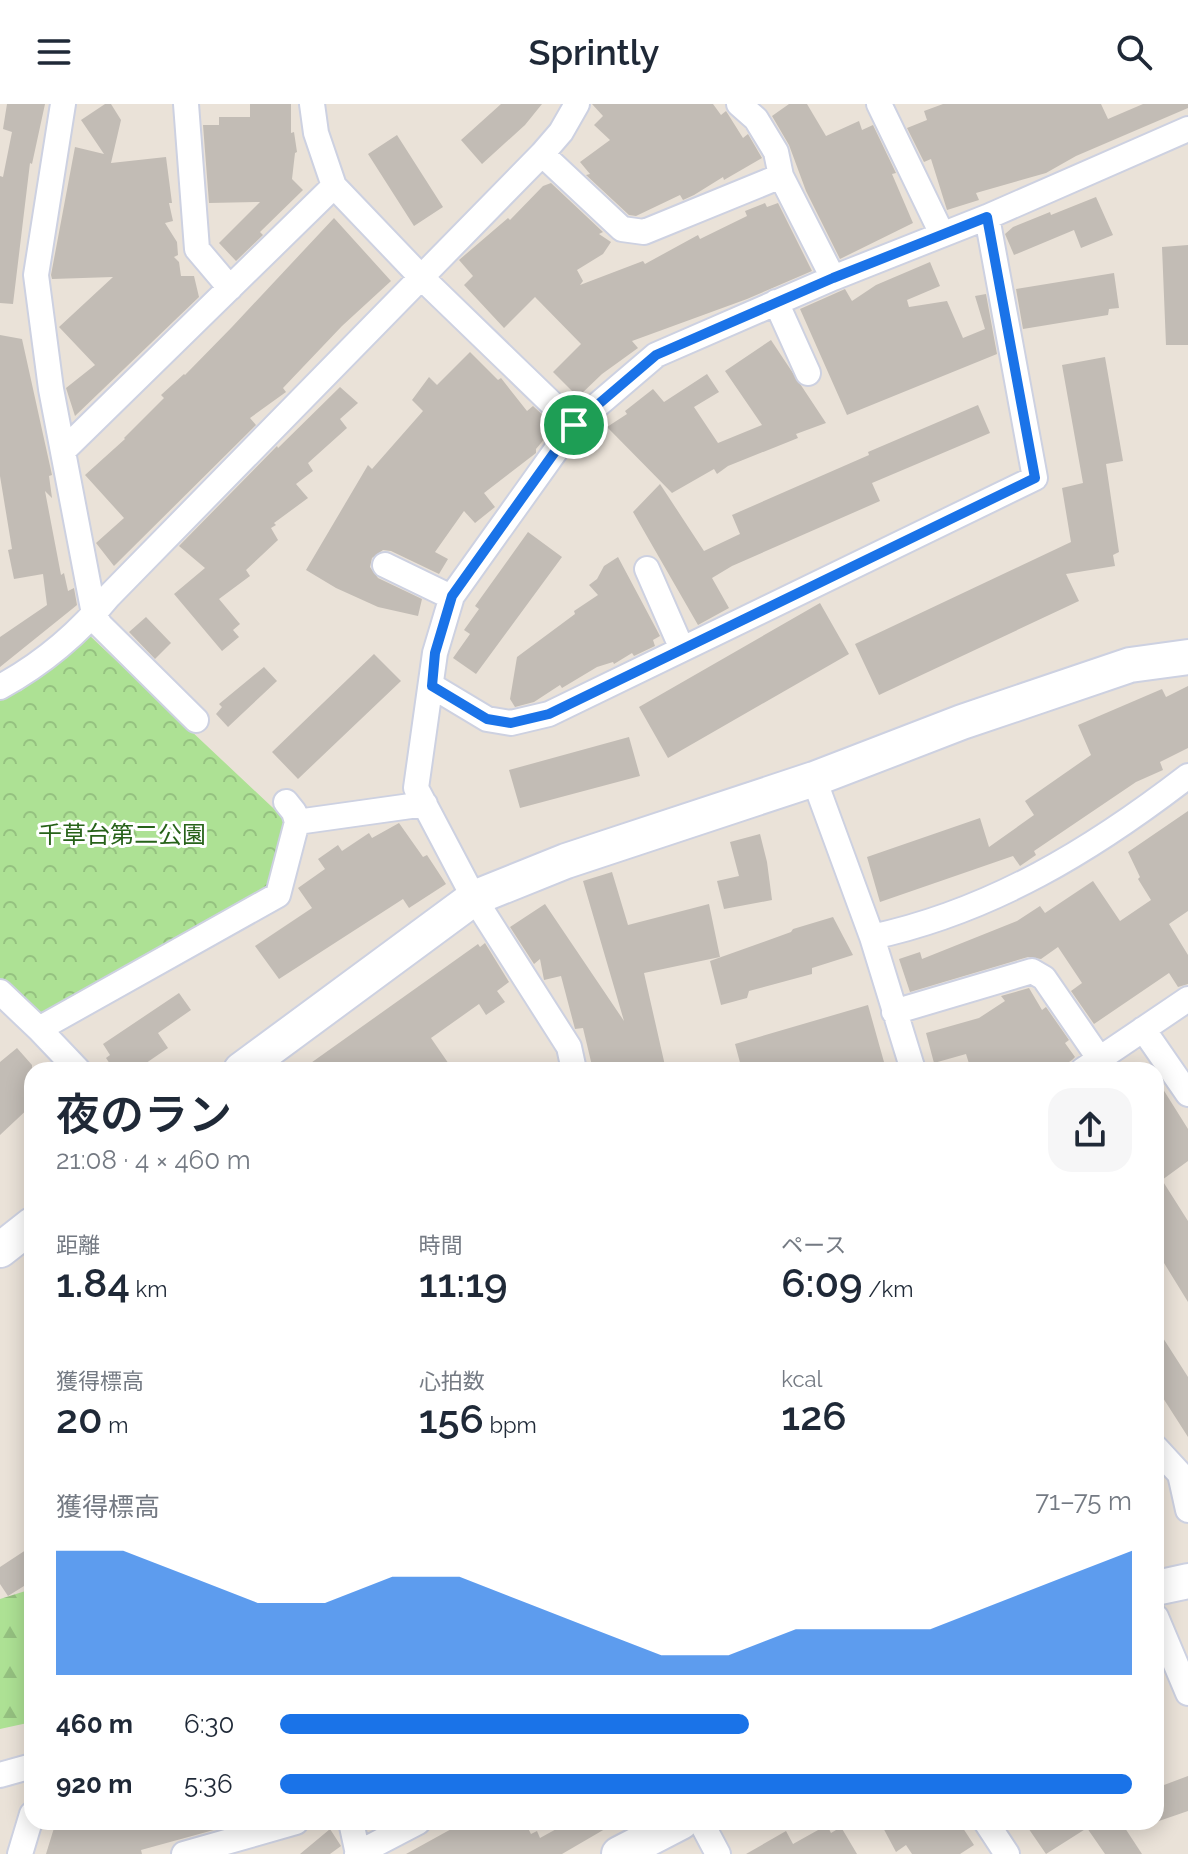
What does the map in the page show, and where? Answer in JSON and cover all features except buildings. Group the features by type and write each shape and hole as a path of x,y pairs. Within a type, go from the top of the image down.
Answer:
{"street":[{"path":"63,104 36,275 51,389 94,614 100,625 196,720"},
{"path":"186,104 197,249 230,288"},
{"path":"312,104 316,133 334,186 421,277 574,425"},
{"path":"0,687 43,659 94,614 542,154 561,132 577,104"},
{"path":"739,104 756,119 776,152 781,176 833,278"},
{"path":"879,104 942,234"},
{"path":"572,1062 569,1047 474,898 416,788 435,653 451,597 574,425 656,355 833,278 987,217 1188,129"},
{"path":"542,154 622,229 644,232 781,176"},
{"path":"64,450 334,186"},
{"path":"432,686 487,719 511,723 549,714 1035,478 987,217"},
{"path":"776,302 808,373"},
{"path":"385,565 451,597"},
{"path":"647,569 682,649"},
{"path":"252,1062 474,898 566,861 814,779 962,722 1130,665 1188,657"},
{"path":"872,937 909,929 998,896 1076,855 1134,818 1188,776"},
{"path":"814,779 872,937 910,1062"},
{"path":"39,1029 278,895 292,812 425,804"},
{"path":"894,1012 1032,971 1044,978 1090,1062"},
{"path":"0,992 70,1062"},
{"path":"1094,1062 1188,999"},
{"path":"1143,1029 1188,1094"},
{"path":"0,1250 24,1231"},
{"path":"1164,1457 1180,1474 1188,1510"},
{"path":"1164,1586 1188,1581"},
{"path":"1164,1636 1188,1693"},
{"path":"0,1775 24,1768"},
{"path":"20,1854 27,1830"},
{"path":"184,1854 268,1830"},
{"path":"353,1830 358,1854 403,1830"},
{"path":"619,1854 666,1830"},
{"path":"705,1830 718,1854"},
{"path":"991,1830 1007,1854"}],"green space":[{"name":"千草台第二公園","path":"89,635 289,823 273,885 48,1024 0,979 0,697 21,691"},
{"path":"24,1592 24,1724 0,1729 0,1599"}],"route":[{"path":"987,217 1035,478 549,714 511,723 487,719 432,686 435,653 452,596 574,425 656,355 833,278 987,217"}]}
